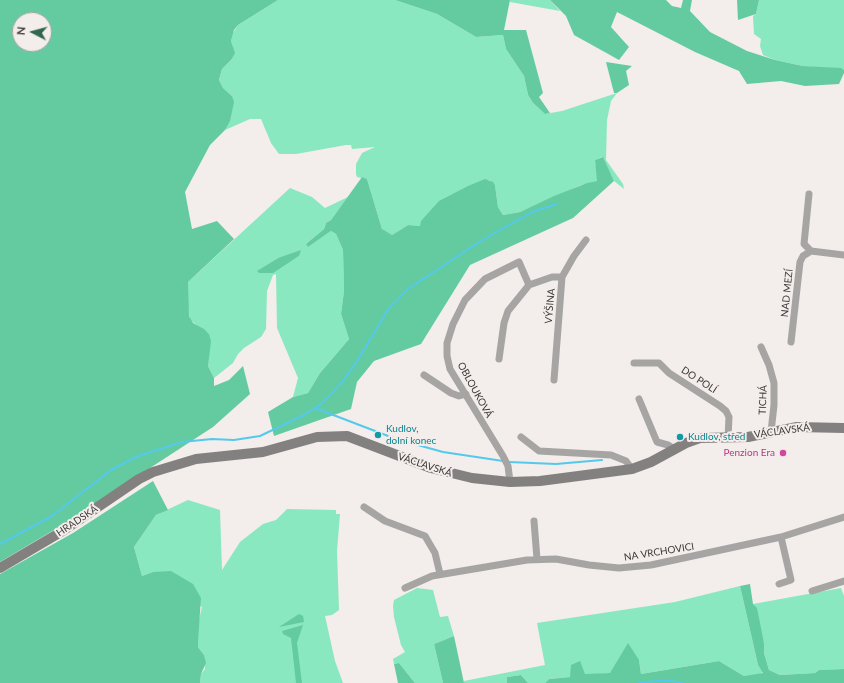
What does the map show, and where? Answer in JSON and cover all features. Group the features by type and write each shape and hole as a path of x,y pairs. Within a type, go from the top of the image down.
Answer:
{"street":[{"path":"809,194 804,244 811,251 844,255"},
{"name":"VÝŠINA","path":"554,380 562,277 574,256 586,240"},
{"name":"NAD MEZÍ","path":"791,342 800,262 803,256 811,251"},
{"name":"OBLOUKOVÁ","path":"510,482 508,466 450,369 447,352 450,332 465,300 485,279 519,262 529,285"},
{"path":"499,359 504,323 508,311 529,285 552,277 562,277"},
{"name":"TICHÁ","path":"761,347 769,365 774,383 774,405 771,432"},
{"name":"DO POLÍ","path":"634,363 659,363 669,373 726,411 730,421 728,438"},
{"path":"424,375 439,386 456,395 466,394"},
{"path":"639,399 657,442 668,445 674,449"},
{"name":"VÁCLAVSKÁ","path":"152,472 196,459 255,453 279,448 309,438 340,435 363,441 405,459 431,468 472,478 510,482 540,481 632,469 651,462 696,439 748,437 797,427 844,428"},
{"path":"521,437 539,451 615,456 626,461 632,469"},
{"name":"HRADSKÁ","path":"0,568 61,532 139,479 152,472"},
{"path":"364,507 386,521 425,536 436,553 440,574"},
{"name":"NA VRCHOVICI","path":"405,588 440,574 491,565 537,560 556,559 618,568 650,565 781,537 844,518"},
{"path":"534,521 537,560"},
{"path":"779,584 791,580 781,537"},
{"path":"812,591 844,581"}],"green space":[{"path":"0,0 278,0 238,25 234,30 231,41 235,53 231,60 222,69 219,80 223,88 232,96 234,102 230,121 225,130 210,145 185,192 192,229 217,221 234,239 188,282 189,316 193,323 204,329 209,334 211,341 208,366 214,378 214,386 229,380 243,366 250,394 213,427 64,524 0,562"},
{"path":"278,0 395,0 437,14 476,37 503,35 506,49 524,76 528,95 533,103 545,114 562,111 617,93 611,101 607,120 606,160 623,184 624,189 614,181 602,157 595,160 598,181 581,185 520,212 503,215 498,207 495,185 489,180 420,226 408,225 392,235 386,233 382,229 367,179 357,177 356,174 356,164 362,153 375,147 352,149 351,145 346,145 296,154 279,154 271,143 261,119 250,119 225,130 232,109 232,96 223,88 219,80 222,69 231,60 233,48 231,41 233,33 238,25"},
{"path":"395,0 510,0 504,30 526,30 543,93 539,97 550,113 545,114 533,103 528,95 524,76 506,49 503,35 476,37 437,14"},
{"path":"510,0 550,0 560,11 510,2"},
{"path":"550,0 666,0 672,6 681,8 683,0 692,0 690,11 710,32 747,51 775,60 803,66 841,68 844,70 844,73 839,84 805,86 781,81 747,84 739,71 695,52 617,12 611,27 629,47 619,60 574,35 566,16"},
{"path":"737,0 759,0 756,14 738,20"},
{"path":"759,0 844,0 844,70 803,66 775,60 763,55 760,46 761,39 754,34 753,16 756,14"},
{"path":"606,62 632,66 626,71 629,85 617,93 614,93"},
{"path":"603,157 614,181 573,218 470,265 421,344 374,361 357,382 351,409 274,436 268,412 293,397 308,393 320,373 349,339 341,314 344,291 343,250 336,234 331,231 308,247 306,244 324,229 326,223 331,220 362,177 367,179 382,229 392,235 408,225 420,226 421,221 439,201 485,179 493,182 495,185 498,207 503,215 520,212 554,196 587,183 597,181 595,160"},
{"path":"290,188 312,197 325,208 348,197 331,220 326,223 324,229 306,244 309,246 331,231 336,234 343,250 344,291 341,314 349,339 320,373 308,393 293,397 298,378 277,328 276,274 273,275 267,291 266,329 261,337 244,348 238,354 233,363 214,378 208,366 209,334 190,320 187,303 188,282","holes":["299,256 280,267 258,271 278,258"]},
{"path":"301,250 299,256 273,273 259,273 257,271 278,258"},
{"path":"153,481 168,510 156,515 134,547 142,576 153,572 171,571 193,584 201,598 198,647 204,655 206,663 201,674 200,683 0,683 0,574 73,533"},
{"path":"188,500 220,510 222,570 240,542 263,524 276,520 287,509 336,510 336,514 340,514 337,551 339,610 332,615 325,616 335,661 343,683 200,683 201,674 205,669 204,655 198,647 198,624 202,607 153,572 142,576 134,547 156,515"},
{"path":"750,584 753,604 757,608 764,643 764,653 769,670 780,675 815,673 819,670 844,669 844,683 545,683 549,679 570,677 571,665 580,661 585,674 610,673 628,643 639,660 641,674 719,661 744,676 763,673 758,665 740,586"},
{"path":"740,586 758,665 763,672 758,675 744,676 719,661 641,674 639,660 610,673 549,679 545,683 528,683 521,675 507,677 507,683 464,683 464,681 545,665 537,623 675,602"},
{"path":"417,588 433,590 440,617 448,616 454,636 434,644 443,683 415,683 399,663 394,664 393,659 405,652 401,645 394,617 394,600"},
{"path":"841,588 844,596 844,669 819,670 815,673 780,675 769,670 764,653 764,643 753,604"},
{"path":"299,614 303,616 304,622 279,627"},
{"path":"303,625 297,643 302,683 296,683 291,638 283,634 282,631"},
{"path":"454,636 464,683 443,683 434,644"},
{"path":"399,663 415,683 398,683 394,664"},
{"path":"521,675 528,683 507,683 507,677"}],"waterway":[{"path":"0,544 52,516 111,470 138,456 182,442 212,439 234,440 260,436 304,415 321,404 339,386 356,363 389,308 408,289 479,242 532,212 557,204"},
{"path":"315,408 396,439 443,452 503,461"},
{"path":"509,462 556,464 602,460"},
{"path":"639,683 666,680 682,683"}],"place":[{"name":"Kudlov, dolní konec","path":"378,435"},
{"name":"Kudlov, střed","path":"680,437"},
{"name":"Penzion Era","path":"783,453"}]}
